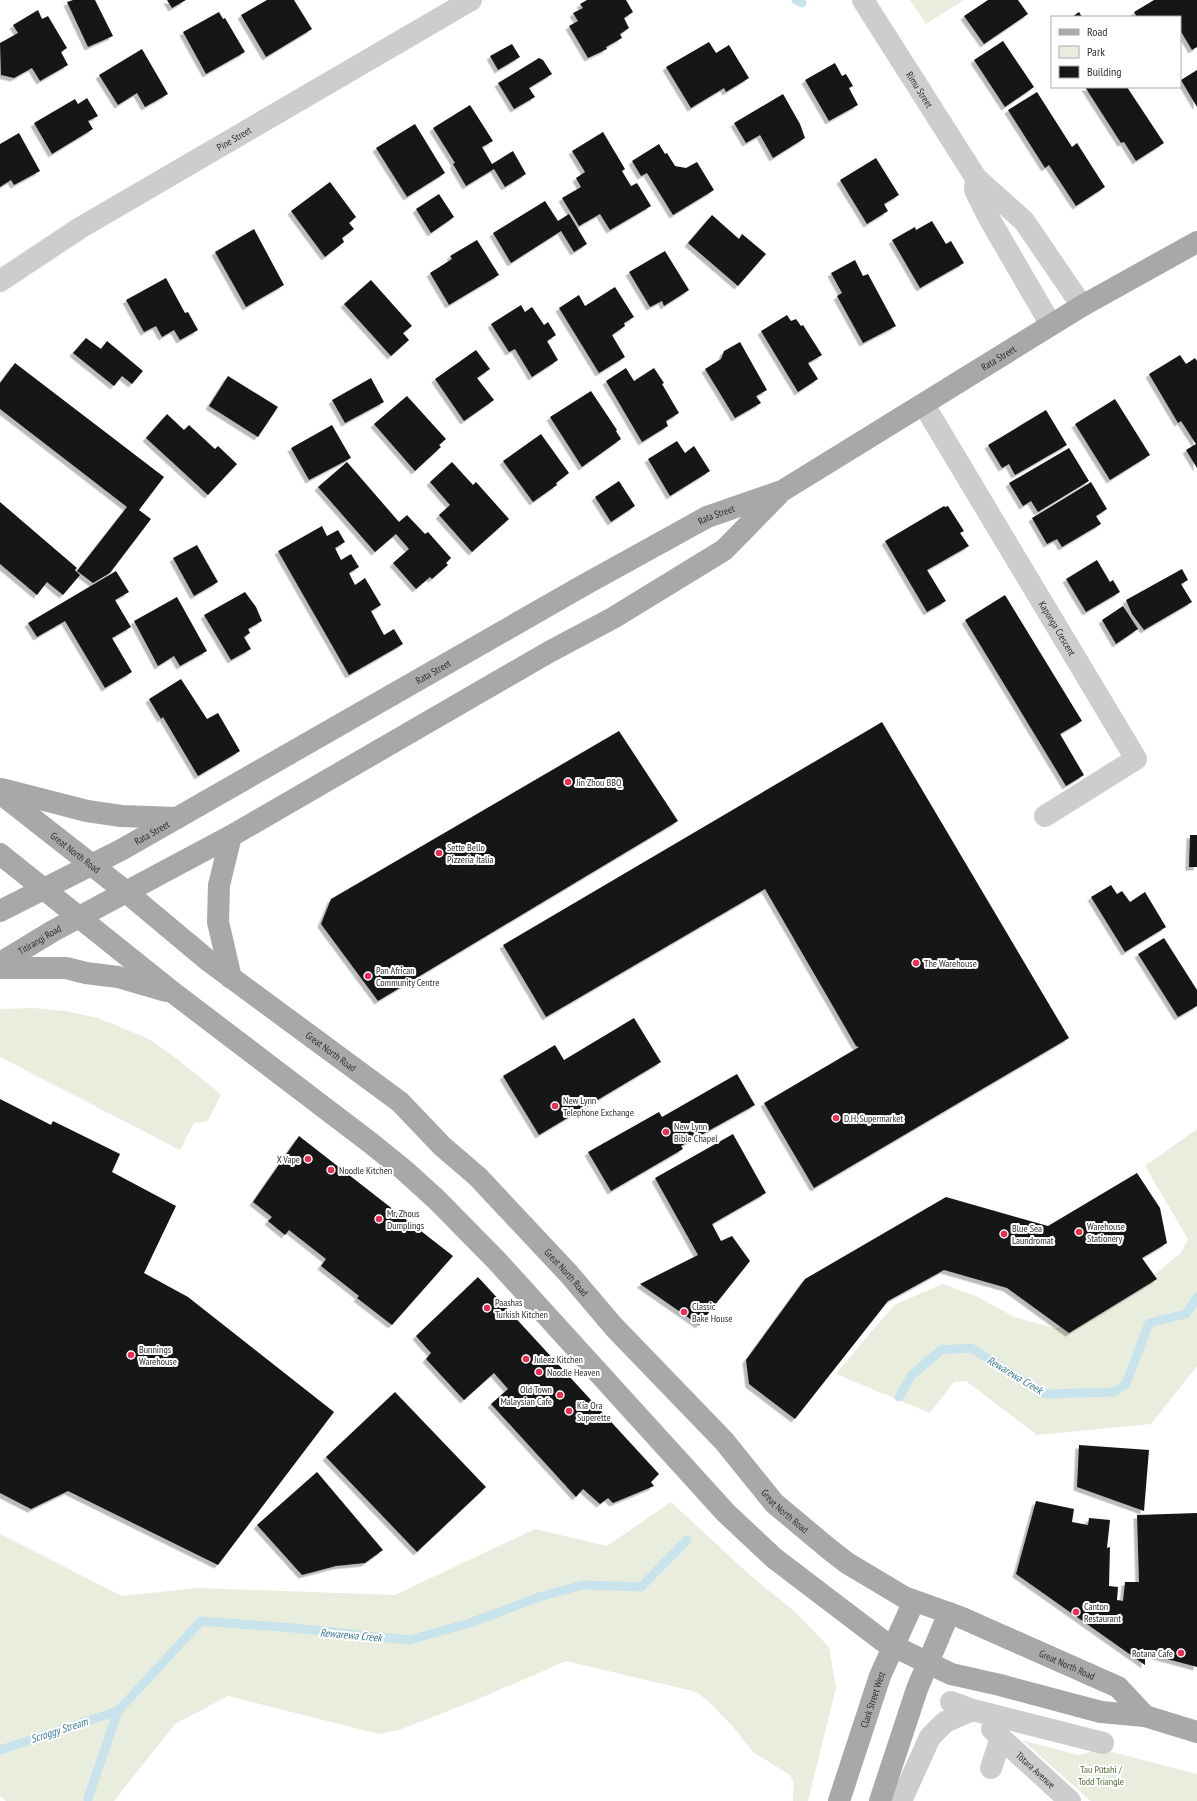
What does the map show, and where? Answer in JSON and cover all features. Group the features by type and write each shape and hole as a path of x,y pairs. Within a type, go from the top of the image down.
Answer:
{"main road":[{"name":"Rata Street","path":"44,890 121,850 706,517 782,492 1082,306 1197,242"},
{"name":"Rata Street","path":"125,892 232,836 542,656 613,618 724,550 782,492"},
{"path":"0,789 87,811 121,816 177,818"},
{"name":"Great North Road","path":"0,793 231,978 400,1102 442,1146 478,1177 569,1274 614,1327 724,1442 774,1502 847,1563 884,1586 914,1601 950,1613 1118,1687 1145,1716"},
{"path":"231,978 218,922 219,885 232,836"},
{"name":"Great North Road","path":"0,854 44,890 80,916 175,994 372,1144 436,1199 497,1261 726,1513 774,1558 893,1648 951,1674 1000,1685 1093,1710 1145,1716 1197,1732"},
{"path":"0,911 44,890"},
{"name":"Titirangi Road","path":"0,963 80,916 125,892"},
{"path":"0,968 66,968 86,973 118,977 175,994"},
{"name":"Clark Street West","path":"839,1801 880,1676 914,1601"},
{"path":"880,1801 912,1704 950,1613"}],"street":[{"name":"Pine Street","path":"0,281 80,228 471,0"},
{"name":"Rimu Street","path":"863,0 976,178 1024,221 1082,306"},
{"name":"Rimu Street","path":"976,178 974,190 980,202 1051,325"},
{"name":"Kaponga Crescent","path":"924,405 1136,759 1045,816"},
{"path":"951,1702 976,1705 1103,1743"},
{"path":"901,1801 930,1737 946,1722 976,1705"},
{"name":"Tōtara Avenue","path":"976,1705 1001,1738 1070,1801"},
{"path":"991,1768 1001,1738"}],"green space":[{"path":"910,0 964,0 926,24"},
{"path":"33,1008 65,1011 98,1018 149,1039 221,1094 208,1121 194,1123 180,1150 0,1057 0,1009"},
{"path":"1197,1129 1197,1366 1151,1424 1037,1435 966,1381 954,1382 930,1413 836,1374 894,1305 943,1284 976,1296 1014,1317 1054,1328 1072,1325 1138,1288 1181,1253 1188,1239 1145,1166"},
{"path":"671,1502 753,1578 794,1611 829,1647 836,1688 808,1801 793,1801 794,1783 790,1775 753,1752 734,1728 697,1692 566,1661 476,1700 399,1730 379,1734 228,1696 175,1724 114,1801 6,1801 0,1796 0,1534 122,1596 198,1588 395,1595 535,1529 607,1546"},
{"name":"Tau Pūtahi / Todd Triangle","path":"1022,1740 1078,1755 1101,1749 1197,1774 1197,1801 1091,1801"}],"building":[{"path":"73,0 95,0 113,36 88,47 67,2"},
{"path":"167,0 186,0 172,8"},
{"path":"267,0 294,0 312,29 266,57 241,15"},
{"path":"587,0 626,0 633,12 624,18 629,28 620,34 622,38 606,47 607,49 588,58 569,26 578,21 573,13 583,8 580,4"},
{"path":"988,0 1018,0 1028,14 984,44 964,16"},
{"path":"1154,0 1197,0 1197,47 1192,50 1181,32 1181,16 1136,16 1134,12"},
{"path":"38,10 42,19 48,16 67,48 61,52 68,65 40,81 32,68 14,78 1,75 0,43 18,33 13,25"},
{"path":"219,12 223,19 225,18 245,52 206,74 183,32"},
{"path":"1079,12 1081,16 1073,16"},
{"path":"1003,41 1034,87 1005,107 974,60"},
{"path":"709,42 716,53 729,45 749,78 726,92 724,88 691,108 666,67"},
{"path":"512,44 520,57 498,70 490,56"},
{"path":"142,49 168,94 145,107 137,93 118,105 99,75"},
{"path":"539,58 543,60 552,74 529,88 535,97 514,109 498,83"},
{"path":"835,63 842,76 846,74 853,86 849,88 858,105 829,121 805,80"},
{"path":"1197,70 1197,107 1181,80"},
{"path":"1086,88 1128,88 1164,143 1136,161 1124,142 1121,143"},
{"path":"1037,92 1072,147 1077,143 1105,187 1076,206 1049,165 1045,168 1008,110"},
{"path":"783,94 800,124 805,138 773,158 760,135 746,143 734,123"},
{"path":"87,98 98,116 88,121 93,129 52,154 34,123 75,99 78,104"},
{"path":"470,105 493,141 482,147 492,164 513,151 526,174 505,187 494,169 466,186 453,164 455,163 433,128"},
{"path":"415,124 445,173 407,197 376,148"},
{"path":"603,132 625,169 622,171 631,186 637,183 651,206 610,230 600,214 579,226 562,198 581,187 576,178 585,172 572,151"},
{"path":"19,133 40,171 14,185 11,180 0,187 0,144"},
{"path":"659,144 675,166 686,168 697,162 714,190 673,215 647,173 641,176 632,161"},
{"path":"876,158 899,195 884,204 888,211 867,224 840,180"},
{"path":"330,182 356,217 349,223 354,229 342,238 344,242 325,257 291,211"},
{"path":"439,194 454,217 431,233 416,209"},
{"path":"545,201 558,221 569,214 587,244 574,252 561,231 511,263 493,233"},
{"path":"712,215 739,239 742,234 766,254 738,286 688,243"},
{"path":"932,221 946,244 951,241 964,263 920,288 892,240 915,227 916,230"},
{"path":"254,229 284,285 246,307 215,252"},
{"path":"477,240 499,275 449,305 430,273 452,259 450,256"},
{"path":"665,251 689,290 664,306 662,301 650,307 629,272"},
{"path":"855,260 863,276 868,274 896,326 863,343 837,296 842,293 831,273"},
{"path":"166,278 185,313 188,312 198,330 180,340 174,330 162,337 156,326 144,332 126,300"},
{"path":"371,280 412,326 403,333 409,340 391,356 344,304"},
{"path":"615,287 634,317 624,323 625,326 612,335 625,357 599,373 559,308 579,295 585,306"},
{"path":"521,305 525,312 532,307 544,325 548,322 556,335 547,341 558,360 532,377 515,349 509,352 491,324"},
{"path":"787,315 791,321 796,319 801,326 803,325 822,355 808,363 818,379 798,392 761,331"},
{"path":"86,338 101,349 107,341 143,371 132,384 122,376 114,386 73,353"},
{"path":"740,342 767,390 756,396 761,403 735,418 705,369 721,359 724,351"},
{"path":"476,350 490,369 477,378 494,400 464,421 435,379"},
{"path":"1180,355 1186,364 1195,358 1197,361 1197,468 1186,450 1196,444 1181,421 1178,423 1149,374"},
{"path":"15,363 164,477 139,510 151,519 110,573 93,583 77,571 127,507 0,409 0,383"},
{"path":"626,368 634,381 654,368 664,383 662,384 679,413 666,421 668,426 642,442 606,381"},
{"path":"228,376 278,407 258,437 209,406"},
{"path":"371,378 384,402 345,423 332,400"},
{"path":"591,391 617,430 616,431 621,439 582,467 550,417"},
{"path":"407,396 446,439 439,445 441,447 415,471 374,424"},
{"path":"1115,399 1150,455 1110,480 1075,424"},
{"path":"1046,410 1067,445 1015,475 1009,464 1002,468 988,445"},
{"path":"167,414 184,430 189,425 215,449 218,446 237,464 208,495 146,438"},
{"path":"332,425 351,458 309,480 291,448"},
{"path":"541,434 569,473 556,483 557,485 533,502 503,461"},
{"path":"677,441 685,453 694,446 710,471 670,496 648,459"},
{"path":"1069,448 1089,481 1038,512 1031,501 1023,506 1009,483"},
{"path":"347,462 399,522 407,515 425,534 428,532 451,558 446,563 448,565 432,579 430,577 416,589 393,563 409,549 396,534 375,552 318,487"},
{"path":"452,462 473,485 476,482 509,519 472,552 439,515 450,505 430,482"},
{"path":"619,481 635,506 611,522 595,497"},
{"path":"1091,482 1107,509 1096,516 1101,524 1062,547 1057,539 1047,544 1032,518"},
{"path":"0,502 77,568 75,570 80,575 63,595 47,582 37,595 0,564"},
{"path":"944,506 948,506 964,531 960,533 969,546 927,570 946,601 927,612 885,541"},
{"path":"322,526 327,536 338,530 345,542 335,548 341,560 351,554 359,567 349,573 355,585 365,578 381,605 371,611 384,635 394,629 403,644 349,675 278,551"},
{"path":"197,545 218,582 194,596 173,558"},
{"path":"1097,560 1110,582 1113,580 1120,592 1086,612 1066,579"},
{"path":"1182,569 1188,580 1181,584 1192,602 1144,630 1132,614 1126,600"},
{"path":"116,571 129,592 115,600 131,627 112,638 132,672 105,688 65,621 37,637 28,623"},
{"path":"245,592 256,607 262,621 248,629 250,633 244,637 251,649 231,660 204,615"},
{"path":"1005,595 1082,721 1060,734 1084,775 1066,786 965,620"},
{"path":"177,597 207,651 180,666 174,656 158,666 134,621"},
{"path":"1123,606 1138,629 1116,644 1102,620"},
{"path":"181,679 207,719 218,713 240,751 198,776 163,717 161,719 149,699"},
{"name":"The Warehouse","path":"882,722 1069,1038 814,1188 764,1103 859,1047 856,1046 765,889 546,1017 503,945"},
{"path":"619,731 678,821 378,1001 321,924 331,899"},
{"path":"1190,835 1197,835 1197,867 1189,867"},
{"path":"1111,885 1117,894 1122,891 1130,902 1145,892 1166,927 1125,952 1091,897"},
{"path":"1164,938 1197,990 1197,1006 1178,1017 1138,954"},
{"name":"New Lynn Telephone Exchange","path":"634,1018 661,1062 539,1135 503,1076 555,1045 564,1060"},
{"name":"New Lynn Bible Chapel","path":"737,1074 755,1105 681,1146 683,1149 611,1191 588,1152 659,1112 662,1117"},
{"name":"Bunnings Warehouse","path":"0,1099 51,1125 53,1121 120,1154 112,1172 176,1206 144,1273 188,1297 334,1412 218,1565 68,1491 31,1509 0,1493"},
{"path":"733,1134 766,1193 712,1224 721,1241 732,1236 750,1261 699,1325 640,1284 698,1255 655,1178"},
{"path":"299,1136 453,1256 392,1325 357,1298 359,1296 321,1266 326,1259 289,1230 285,1235 268,1221 272,1217 253,1202"},
{"path":"1137,1173 1160,1208 1167,1243 1142,1258 1157,1279 1069,1333 1007,1288 944,1270 888,1301 795,1419 749,1384 746,1360 805,1279 946,1197 1048,1226"},
{"path":"478,1277 659,1474 651,1482 654,1486 613,1503 608,1498 600,1504 583,1489 576,1497 491,1404 508,1389 494,1373 464,1400 426,1359 431,1353 416,1336"},
{"path":"395,1392 486,1487 417,1552 326,1457"},
{"path":"1079,1445 1149,1450 1144,1511 1077,1487"},
{"path":"317,1472 383,1550 365,1563 336,1566 302,1575 257,1525"},
{"path":"1036,1501 1074,1509 1072,1522 1088,1525 1089,1518 1110,1520 1107,1548 1110,1547 1109,1586 1118,1587 1117,1600 1123,1601 1125,1582 1139,1582 1137,1515 1197,1513 1197,1667 1145,1653 1145,1665 1016,1574"}],"waterway":[{"path":"796,0 802,3"},
{"name":"Rewarewa Creek","path":"899,1397 912,1375 941,1350 971,1348 1045,1394 1114,1392 1126,1384 1149,1323 1186,1314 1197,1297"},
{"name":"Rewarewa Creek","path":"88,1798 118,1711 201,1621 293,1628 409,1640 470,1623 542,1596 583,1585 641,1587 687,1540"},
{"name":"Scroggy Stream","path":"0,1750 118,1711"}],"place":[{"name":"Jin Zhou BBQ","path":"568,782"},
{"name":"Sette Bello Pizzeria Italia","path":"439,853"},
{"name":"The Warehouse","path":"916,963"},
{"name":"Pan African Community Centre","path":"368,976"},
{"name":"New Lynn Telephone Exchange","path":"555,1106"},
{"name":"D.H. Supermarket","path":"836,1118"},
{"name":"New Lynn Bible Chapel","path":"666,1132"},
{"name":"X Vape","path":"308,1159"},
{"name":"Noodle Kitchen","path":"331,1170"},
{"name":"Mr. Zhous Dumplings","path":"379,1219"},
{"name":"Warehouse Stationery","path":"1079,1232"},
{"name":"Blue Sea Laundromat","path":"1004,1234"},
{"name":"Paashas Turkish Kitchen","path":"487,1308"},
{"name":"Classic Bake House","path":"684,1312"},
{"name":"Bunnings Warehouse","path":"131,1355"},
{"name":"Juleez Kitchen","path":"526,1359"},
{"name":"Noodle Heaven","path":"539,1372"},
{"name":"Old Town Malaysian Cafe","path":"560,1395"},
{"name":"Kia Ora Superette","path":"569,1411"},
{"name":"Canton Restaurant","path":"1076,1612"},
{"name":"Rotana Cafe","path":"1181,1653"}]}
